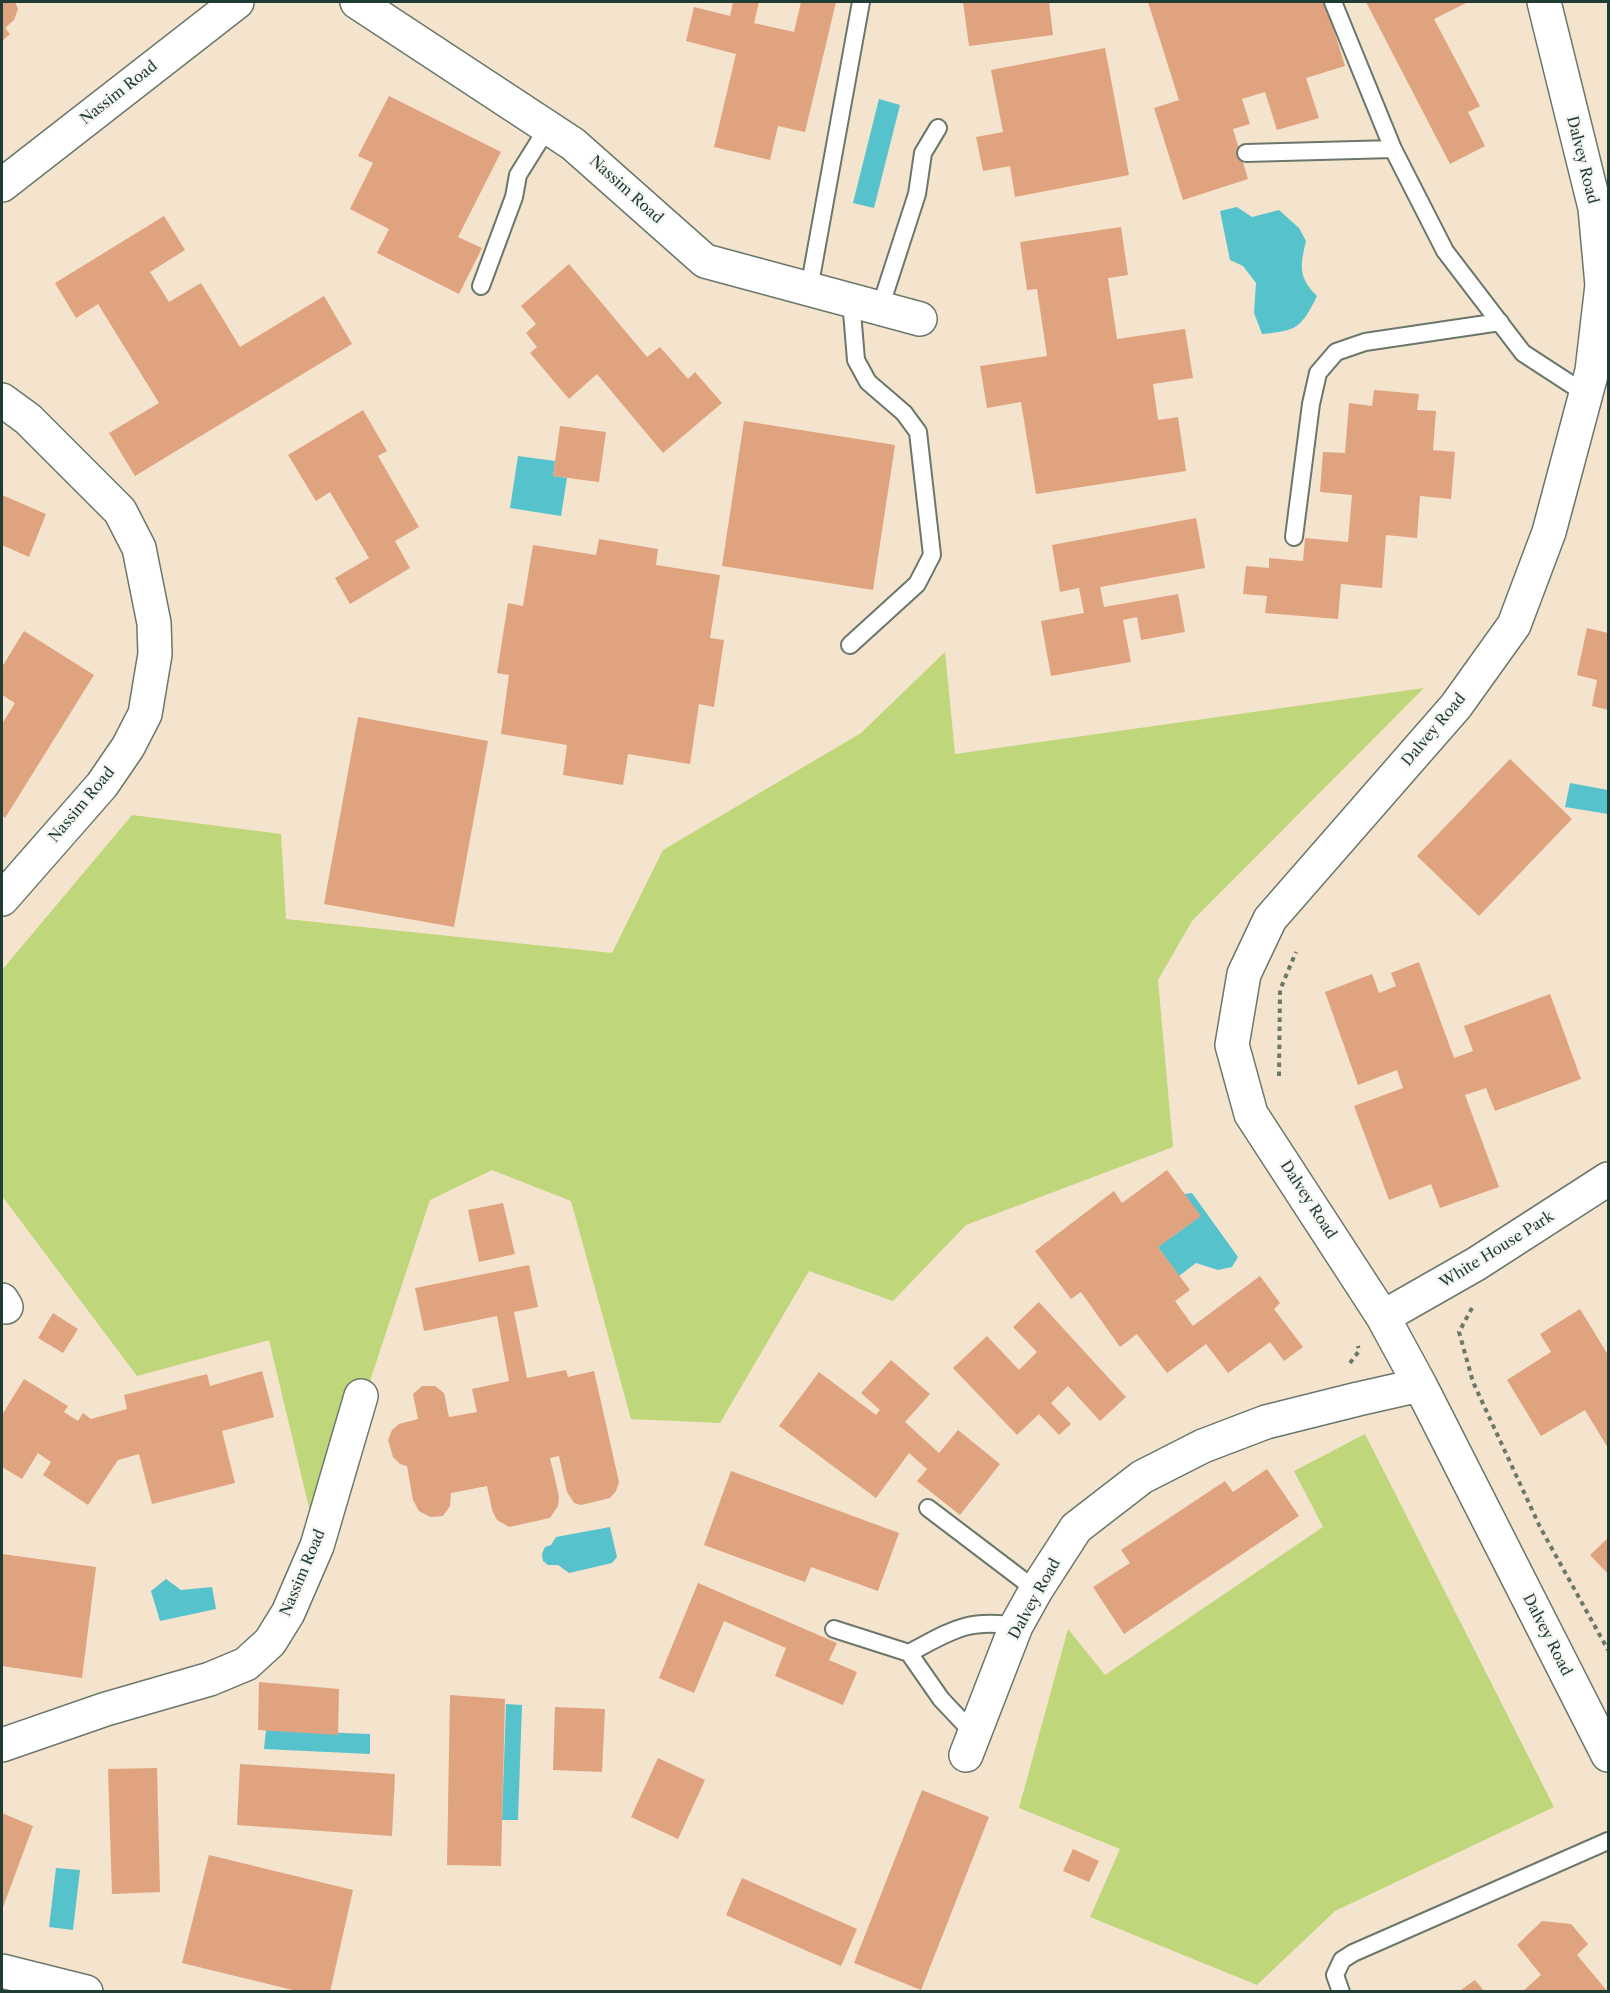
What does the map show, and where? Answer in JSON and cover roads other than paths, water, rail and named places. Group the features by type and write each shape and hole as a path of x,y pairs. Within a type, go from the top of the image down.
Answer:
{"street":[{"name":"Nassim Road","path":"2,184 237,2"},
{"name":"Nassim Road","path":"357,2 573,144 705,261 920,319"},
{"name":"Dalvey Road","path":"1544,2 1601,209 1602,285 1592,371 1549,532 1515,625 1456,706 1270,918 1244,974 1232,1045 1251,1114 1383,1317 1420,1385 1608,1755"},
{"name":"Nassim Road","path":"2,400 28,419 120,511 139,548 154,623 155,654 145,714 128,747 102,785 2,899"},
{"name":"White House Park","path":"1383,1317 1476,1264 1608,1179"},
{"name":"Dalvey Road","path":"970,1744 1016,1626 1076,1528 1142,1477 1203,1446 1266,1422 1420,1385"},
{"name":"Nassim Road","path":"2,1744 106,1709 210,1679 246,1664 270,1642 288,1613 317,1546 362,1396"},
{"path":"2,1971 86,1992"}],"lane":[{"path":"809,289 861,2"},
{"path":"1333,2 1393,149 1445,251 1523,353 1586,394"},
{"path":"481,286 514,197 518,175 548,127"},
{"path":"850,645 917,584 932,555 918,432 904,412 868,382 856,360 866,304 917,194 922,153 938,128"},
{"path":"1246,153 1393,149"},
{"path":"1294,537 1311,404 1318,373 1336,352 1365,342 1500,322"},
{"path":"928,1508 1036,1590"},
{"path":"909,1653 961,1627 978,1623 1016,1626"},
{"path":"834,1629 909,1653 970,1744"},
{"path":"1341,1992 1335,1975 1342,1960 1353,1953 1608,1841"}],"water":[{"path":"879,99 900,105 874,208 853,203"},
{"path":"1237,207 1252,217 1279,210 1299,228 1306,241 1302,271 1306,283 1317,296 1307,315 1291,329 1262,334 1254,313 1256,283 1243,266 1230,260 1220,211"},
{"path":"518,456 555,461 553,476 567,478 561,516 510,508"},
{"path":"1570,783 1608,790 1608,814 1565,807"},
{"path":"1192,1193 1238,1257 1232,1267 1218,1270 1196,1263 1179,1276 1158,1247 1200,1216 1184,1194"},
{"path":"610,1527 617,1557 612,1563 569,1573 558,1565 548,1565 543,1561 542,1554 545,1547 551,1545 556,1537"},
{"path":"166,1579 181,1590 212,1587 216,1609 160,1621 151,1591"},
{"path":"506,1704 522,1705 518,1820 502,1820"},
{"path":"266,1730 370,1734 370,1754 264,1749"},
{"path":"56,1868 80,1870 73,1930 49,1927"}]}
